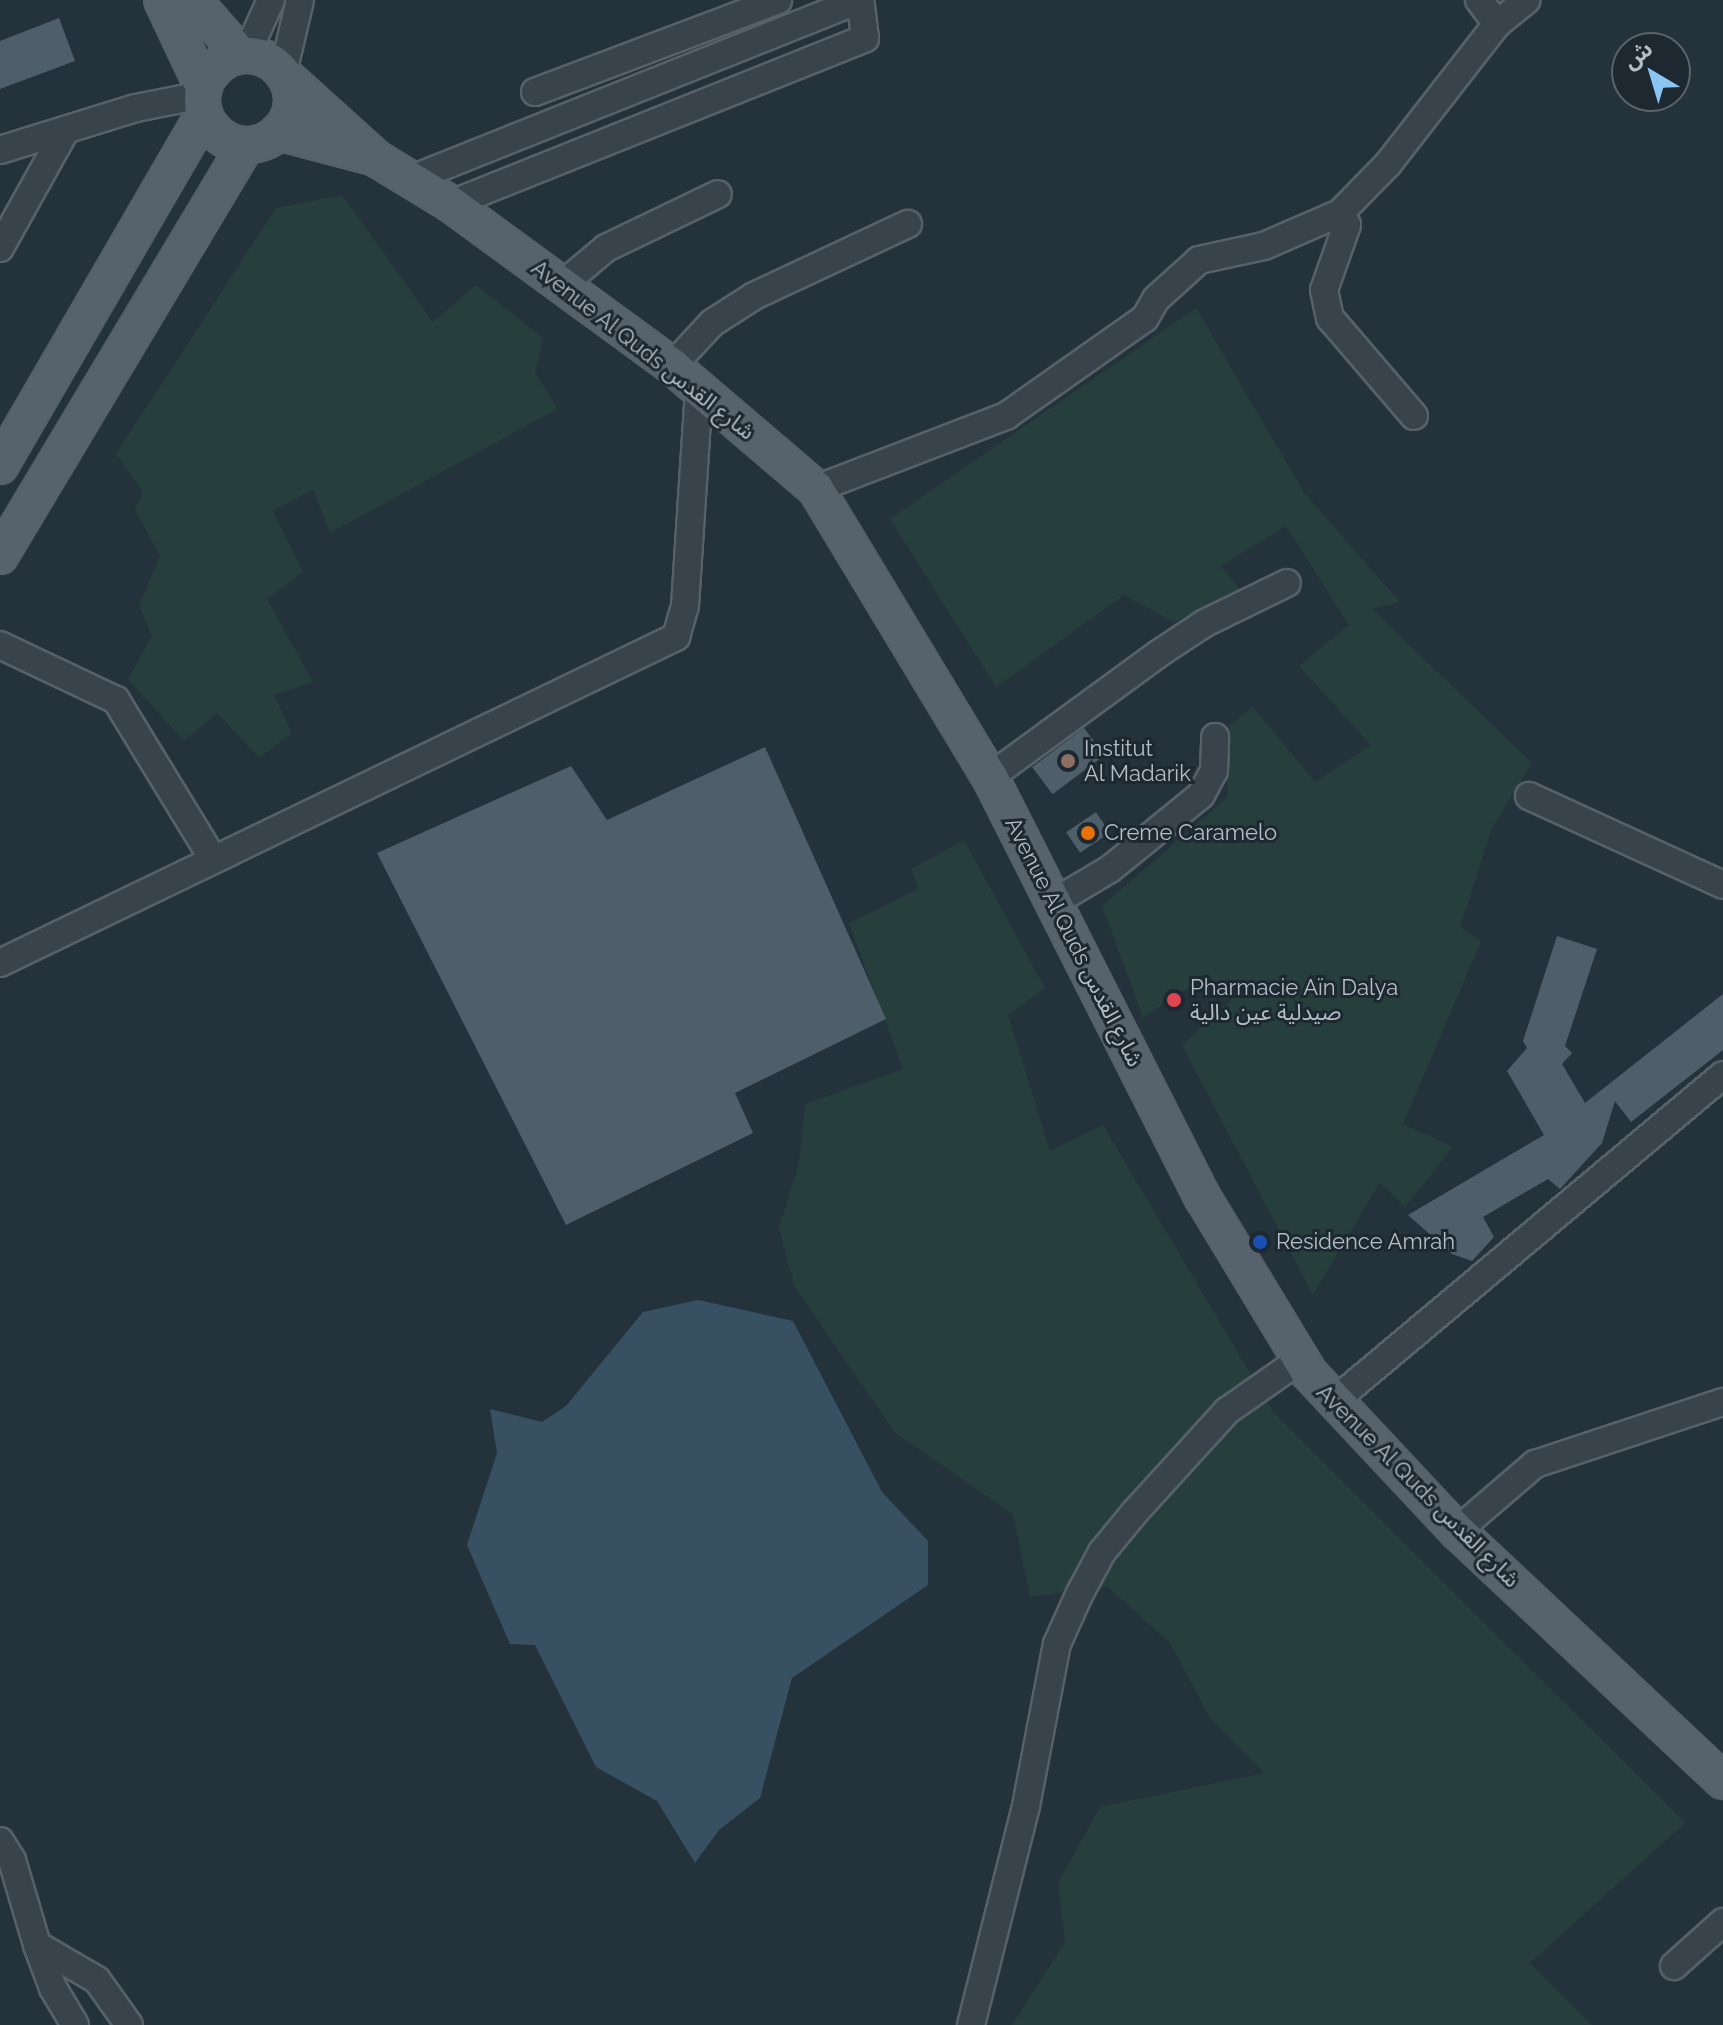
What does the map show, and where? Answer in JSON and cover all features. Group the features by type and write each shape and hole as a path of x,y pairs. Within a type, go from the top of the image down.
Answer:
{"main road":[{"path":"162,0 220,136 246,145"},
{"path":"0,556 246,145 278,132 289,116 292,95 284,74 266,59 244,55 193,0"},
{"path":"0,466 203,99 211,72 244,55"},
{"name":"Avenue Al Quds شارع القدس","path":"284,74 377,159 451,204 672,366 816,489 990,777 1056,901 1203,1198 1301,1359 1332,1403 1457,1531 1723,1781"},
{"name":"Avenue Al Quds شارع القدس","path":"278,132 377,159"}],"street":[{"path":"244,55 271,0"},
{"path":"284,74 300,0"},
{"path":"535,92 778,0"},
{"path":"409,180 860,0 865,38 451,204"},
{"path":"1479,0 1497,24"},
{"path":"816,489 1006,416 1145,318 1156,299 1199,260 1264,246 1340,213 1388,164 1497,24 1527,0"},
{"path":"0,150 63,135 136,108 203,99"},
{"path":"0,248 63,135"},
{"path":"561,286 606,248 718,194"},
{"path":"1340,213 1347,225 1324,290 1330,318 1414,416"},
{"path":"672,366 712,323 754,296 908,224"},
{"path":"0,963 676,637 685,606 699,387"},
{"path":"990,777 1205,623 1287,583"},
{"path":"0,645 116,700 213,859"},
{"path":"1056,901 1110,869 1201,795 1214,771 1215,737"},
{"path":"1529,796 1723,885"},
{"path":"1332,1403 1723,1075"},
{"path":"971,2025 1026,1806 1057,1644 1079,1595 1102,1552 1227,1411 1301,1359"},
{"path":"1457,1531 1535,1464 1723,1402"},
{"path":"0,1841 12,1860 37,1945 75,2025"},
{"path":"1674,1966 1723,1922"},
{"path":"37,1945 97,1980 129,2025"}],"green space":[{"path":"342,195 433,322 476,285 543,338 535,371 557,409 330,533 313,489 273,511 303,572 267,599 313,682 274,695 292,733 259,758 217,713 184,741 128,679 152,636 139,606 160,556 135,510 143,492 116,454 276,208"},
{"path":"1196,308 1305,494 1400,602 1372,609 1532,763 1492,828 1460,927 1481,941 1403,1124 1453,1147 1405,1207 1380,1182 1313,1295 1182,1045 1233,998 1207,976 1143,1017 1102,906 1228,797 1225,729 1253,707 1315,782 1371,745 1299,666 1349,625 1286,526 1221,566 1240,590 1174,622 1124,595 996,687 890,519"},
{"path":"964,840 1045,988 1008,1015 1050,1151 1103,1125 1273,1412 1685,1823 1530,1963 1592,2025 1012,2025 1065,1942 1058,1883 1100,1807 1264,1773 1210,1718 1170,1643 1108,1587 1030,1597 1013,1514 895,1433 795,1287 779,1228 799,1163 805,1104 903,1069 849,923 918,889 911,869"}],"water":[{"path":"698,1300 793,1321 882,1492 928,1541 928,1585 792,1678 760,1798 719,1830 695,1863 657,1801 596,1767 535,1645 510,1644 467,1545 497,1453 490,1409 542,1422 566,1406 643,1312"}],"building":[{"path":"59,18 75,61 0,89 0,41"},
{"name":"Institut Al Madarik","path":"1084,728 1104,755 1053,794 1032,767"},
{"path":"765,747 886,1019 735,1093 753,1133 566,1225 377,853 571,766 607,820"},
{"name":"Creme Caramelo","path":"1096,812 1110,833 1080,853 1066,832"},
{"path":"1557,936 1597,949 1565,1046 1572,1053 1562,1064 1585,1103 1723,994 1723,1050 1631,1122 1615,1101 1602,1143 1560,1189 1548,1179 1483,1217 1494,1237 1472,1261 1452,1254 1408,1215 1544,1135 1507,1071 1527,1048 1523,1041"}],"place":[{"name":"Institut Al Madarik","path":"1068,761"},
{"name":"Creme Caramelo","path":"1088,833"},
{"name":"Pharmacie Aïn Dalya صيدلية عين دالية","path":"1174,1000"},
{"name":"Residence Amrah","path":"1260,1242"}]}
